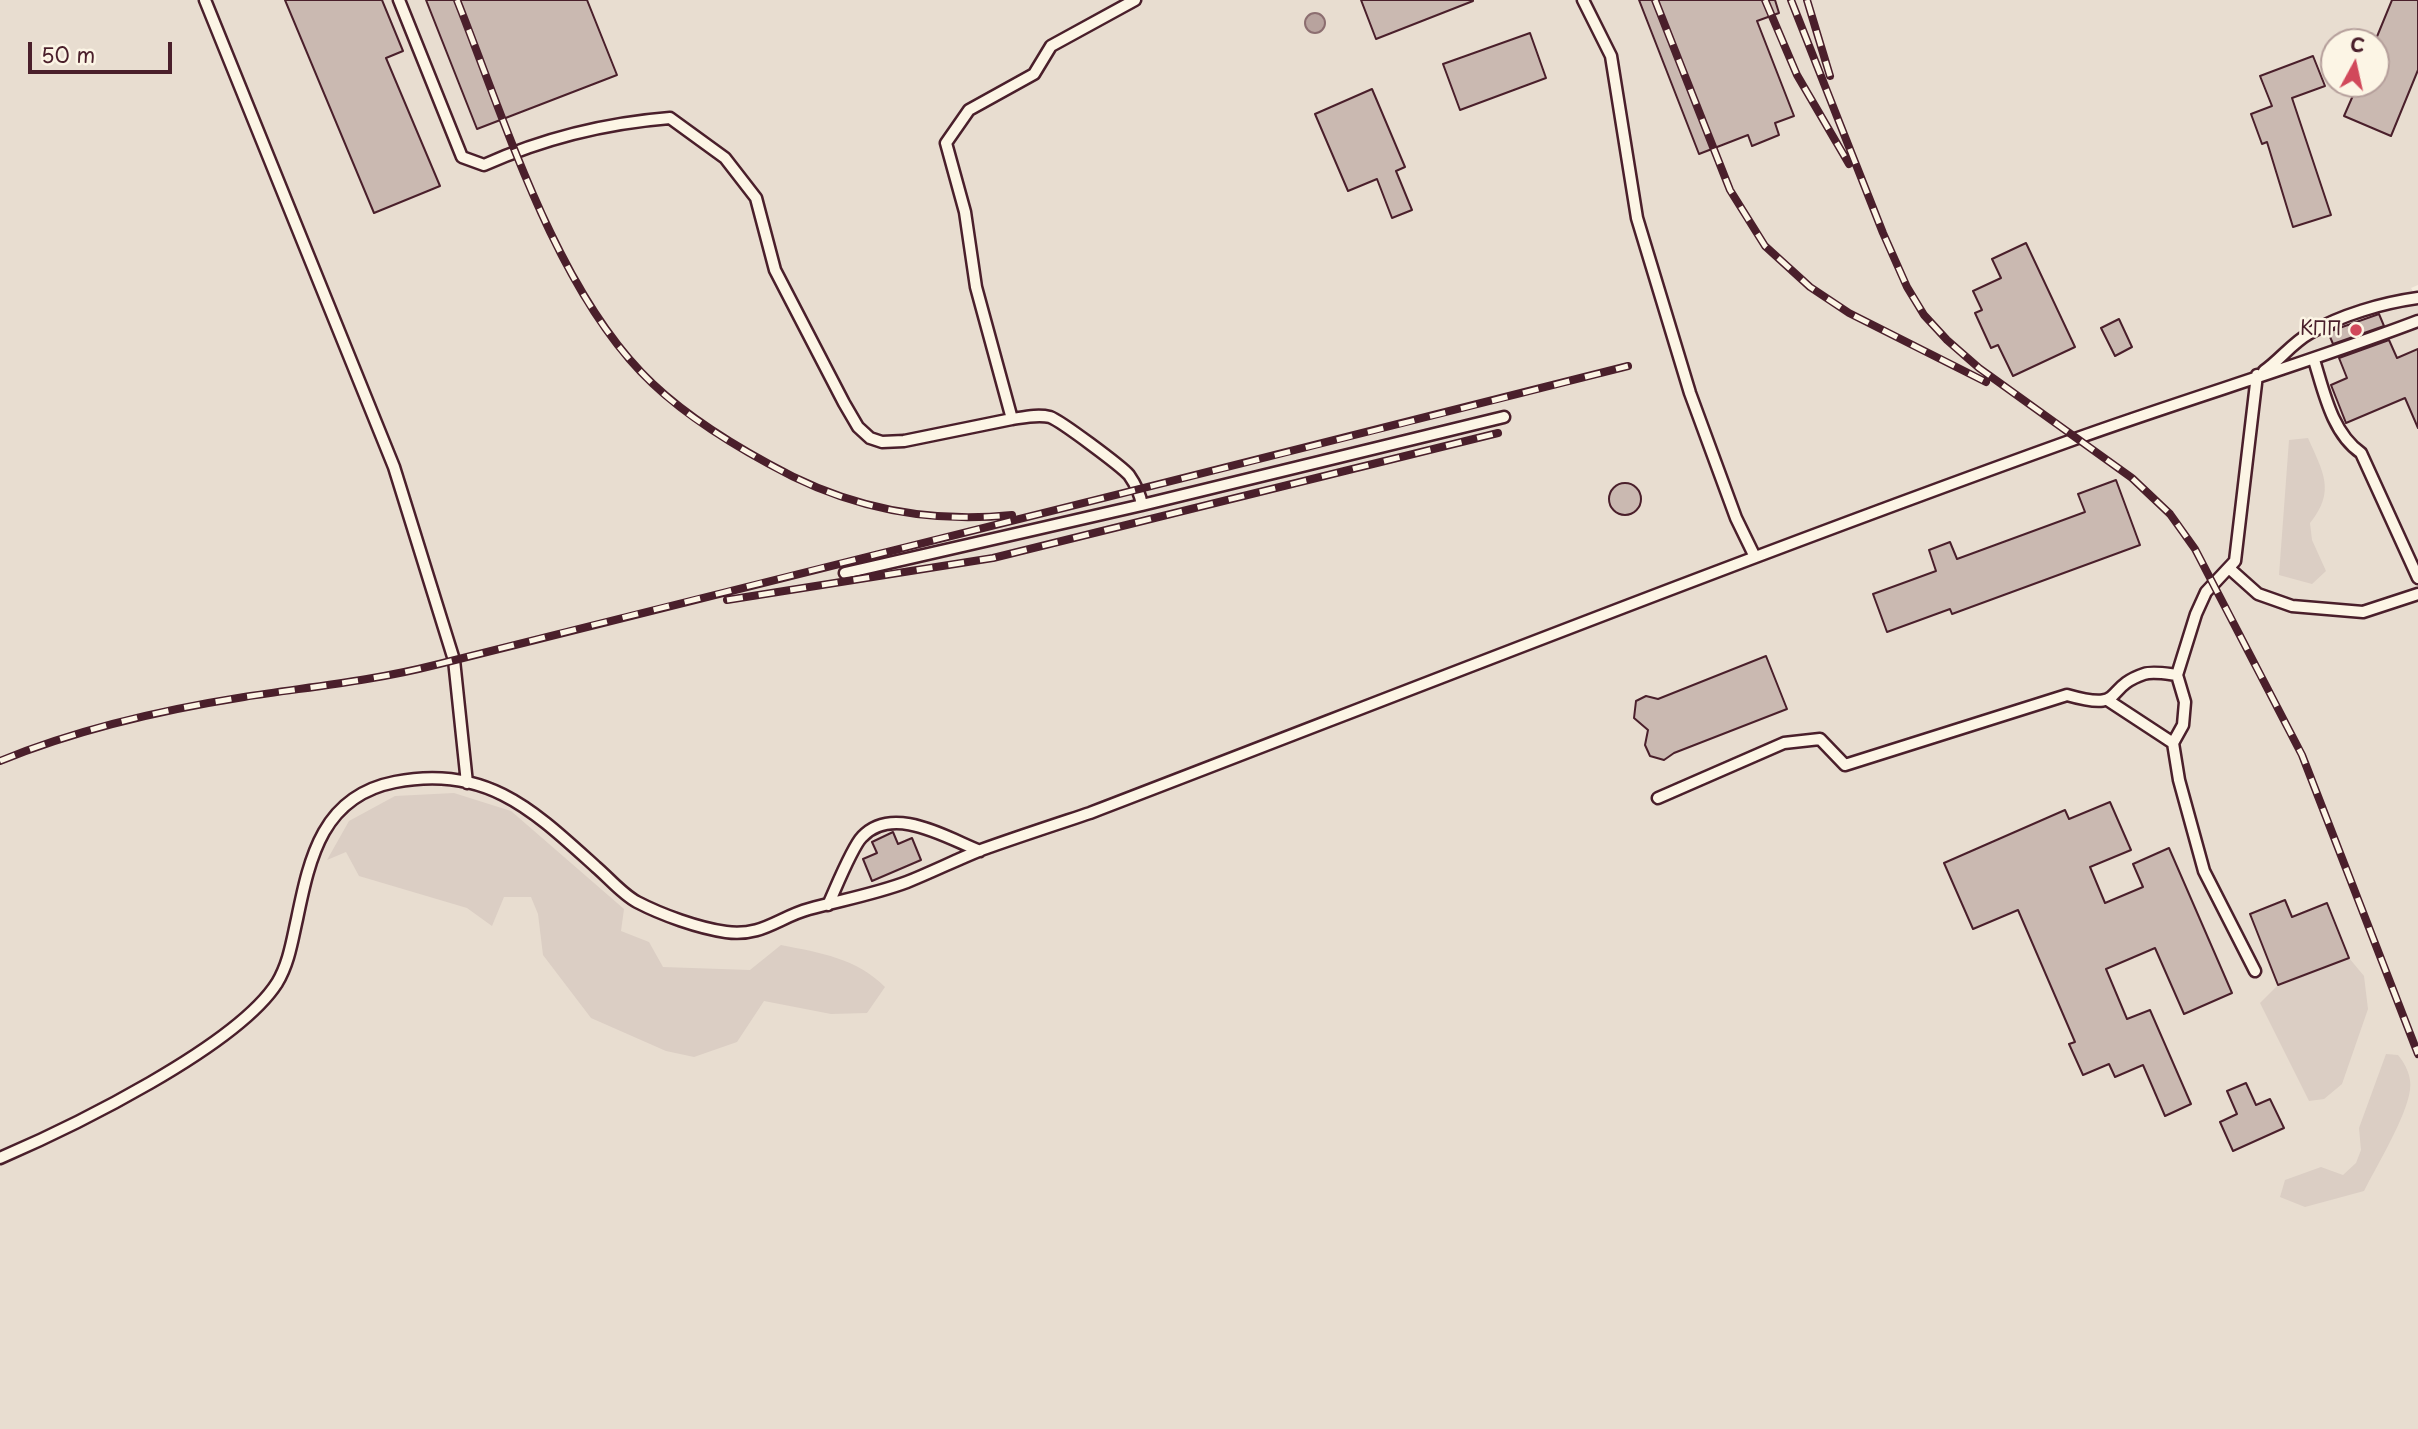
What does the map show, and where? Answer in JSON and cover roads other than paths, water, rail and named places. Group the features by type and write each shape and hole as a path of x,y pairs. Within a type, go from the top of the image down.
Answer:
{"lane":[{"path":"205,0 394,467 418,536 454,660 467,783"},
{"path":"399,0 462,157 484,165 517,151 628,122 670,118 725,158 756,198 775,270 844,403 858,426 870,438 882,442 904,441 1031,415 1050,417 1128,474 1140,491 1142,505"},
{"path":"1012,419 976,287 965,212 946,143 969,110 1034,74 1051,46 1135,0"},
{"path":"1583,0 1611,56 1637,218 1690,393 1736,518 1755,556"},
{"path":"2255,971 2204,871 2179,780 2173,743 2183,725 2185,702 2177,675 2201,602 2235,561 2257,375 2310,333 2396,301 2418,298"},
{"path":"0,1158 49,1137 158,1077 245,1020 276,983 289,958 317,841 337,811 363,792 395,782 440,779 489,786 536,813 635,901 686,921 728,932 764,930 806,910 904,883 979,851 1115,803 1755,556 2257,375 2314,360 2418,321"},
{"path":"2314,360 2336,421 2351,446 2361,453 2418,578"},
{"path":"845,573 1142,505 1504,417"},
{"path":"2230,569 2258,594 2292,606 2363,612 2418,594"},
{"path":"1658,798 1784,743 1821,739 1845,765 2067,695 2093,703 2109,701 2128,683 2146,673 2177,675"},
{"path":"2109,701 2173,743"},
{"path":"828,905 861,837 877,827 900,823 920,827 979,851"}],"railway":[{"path":"457,0 513,145 557,245 582,292 610,334 655,386 701,423 735,444 798,479 827,491 886,509 917,514 948,517 1012,515"},
{"path":"1655,0 1730,190 1765,246 1810,287 1849,313 1986,382"},
{"path":"1765,0 1797,75 1849,164"},
{"path":"1791,0 1883,233 1907,287 1924,315 1979,368 2132,478 2170,514 2195,549 2302,755 2418,1054"},
{"path":"1807,0 1830,76"},
{"path":"0,761 59,739 120,722 213,702 411,671 1628,366"},
{"path":"727,600 993,558 1498,433"}],"place":[{"name":"КПП","path":"2356,330"}]}
